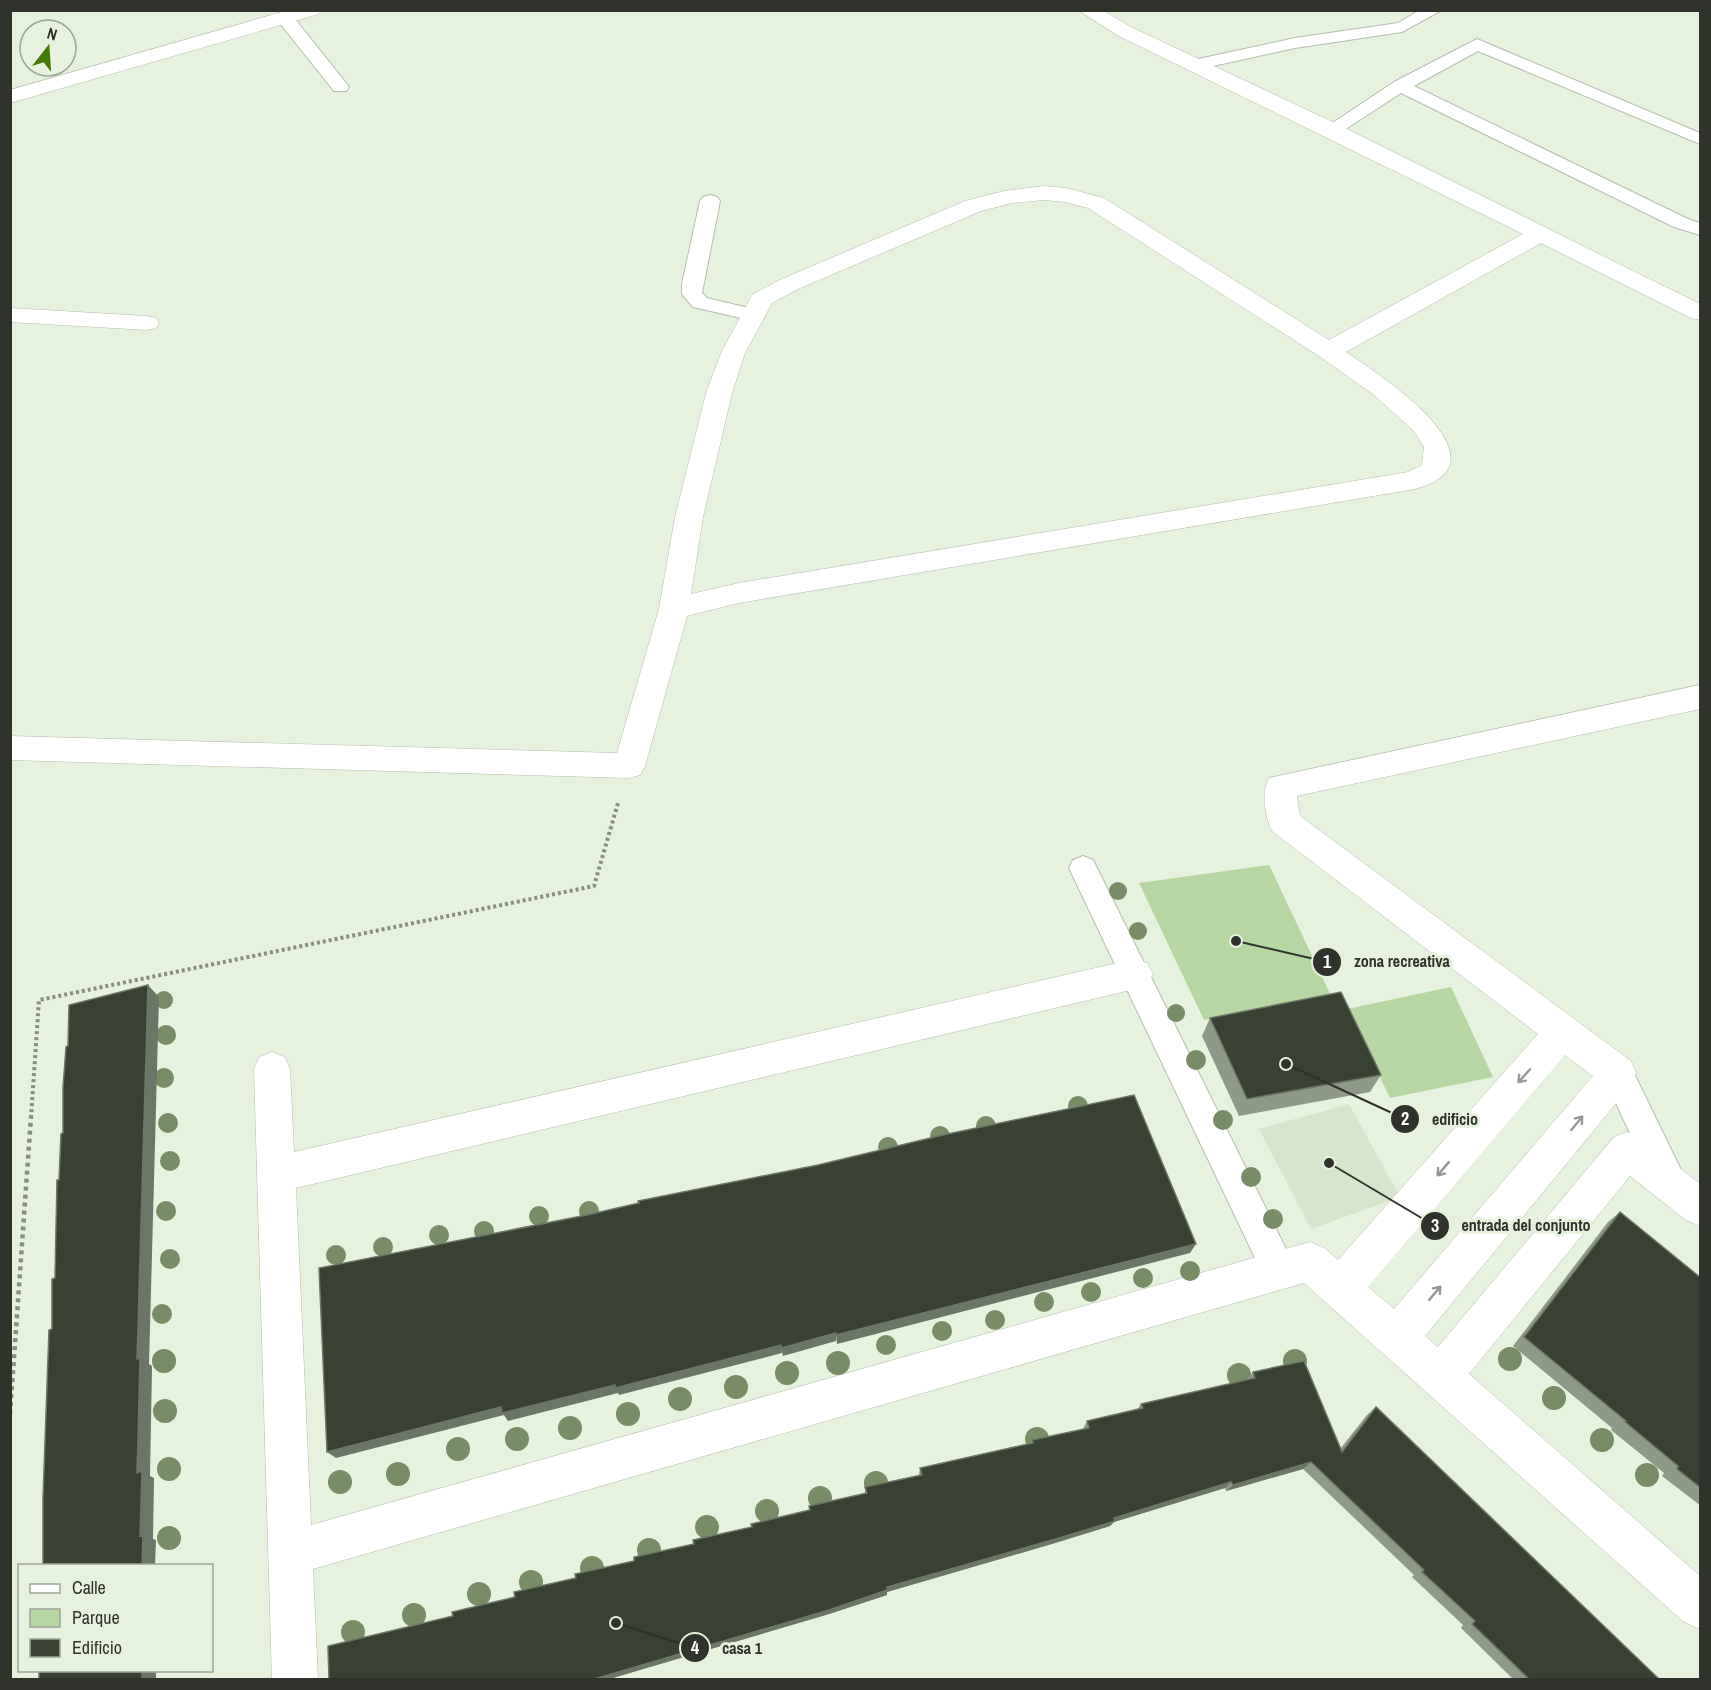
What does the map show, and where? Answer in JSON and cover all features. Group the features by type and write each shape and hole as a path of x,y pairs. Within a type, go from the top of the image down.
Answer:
{"street":[{"path":"10,97 312,10"},
{"path":"1087,10 1701,313"},
{"path":"10,748 629,766 674,609 689,517 719,393 733,354 762,299 790,284 962,211 1012,196 1044,193 1066,195 1096,203 1328,351 1383,389 1424,425 1437,447 1435,468 1415,480 739,593 674,609"},
{"path":"1328,351 1541,234"},
{"path":"10,315 147,323"},
{"path":"1397,1338 1618,1073 1284,822 1280,787 1701,697"},
{"path":"276,1174 1135,974"},
{"path":"1340,1289 1562,1032"},
{"path":"272,1069 295,1680"},
{"path":"1440,1377 1627,1150 1701,1207"},
{"path":"290,1553 1310,1262 1701,1606"}],"lane":[{"path":"1195,65 1295,43 1402,27 1434,10"},
{"path":"285,18 340,87"},
{"path":"1331,130 1400,86 1477,44 1701,139"},
{"path":"1400,86 1681,223 1701,229"},
{"path":"710,201 692,284 692,294 700,303 754,315"},
{"path":"1083,868 1279,1271"},
{"path":"1618,1073 1670,1184"}],"path":[{"path":"10,1414 39,1000 594,886 629,766"}],"shaded area":[{"path":"1349,1104 1400,1197 1311,1229 1259,1129"}],"green space":[{"path":"1269,865 1333,1000 1204,1020 1139,883"},
{"path":"1451,987 1493,1077 1390,1098 1347,1009"}],"building":[{"path":"148,985 137,1359 140,1358 137,1473 142,1471 140,1536 143,1535 142,1564 43,1564 49,1330 52,1329 57,1180 59,1180 61,1134 63,1133 63,1088 66,1047 68,1046 69,1005"},
{"path":"1341,992 1381,1075 1247,1099 1210,1018"},
{"path":"1134,1095 1196,1244 836,1335 836,1333 781,1348 781,1345 615,1388 615,1385 502,1413 501,1407 327,1452 319,1268 587,1215 639,1203 638,1201 818,1165 943,1135"},
{"path":"1620,1212 1701,1278 1701,1488 1677,1469 1678,1466 1626,1421 1524,1337"},
{"path":"1304,1361 1342,1452 1376,1407 1660,1680 1530,1680 1472,1624 1475,1621 1422,1572 1424,1570 1311,1462 1233,1485 1231,1482 1114,1518 1115,1521 887,1587 887,1590 829,1610 591,1680 329,1680 328,1646 453,1616 452,1612 515,1597 514,1592 576,1578 575,1574 634,1561 634,1557 694,1544 693,1540 752,1527 751,1524 810,1510 809,1506 867,1493 865,1487 922,1475 920,1468 1089,1428 1087,1421 1143,1408 1141,1404 1255,1378 1253,1372"},
{"path":"39,1672 142,1672 142,1680 39,1680"}],"place":[{"name":"zona recreativa","path":"1236,941"},
{"name":"edificio","path":"1286,1064"},
{"name":"entrada del conjunto","path":"1329,1163"},
{"name":"casa 1","path":"616,1623"}]}
